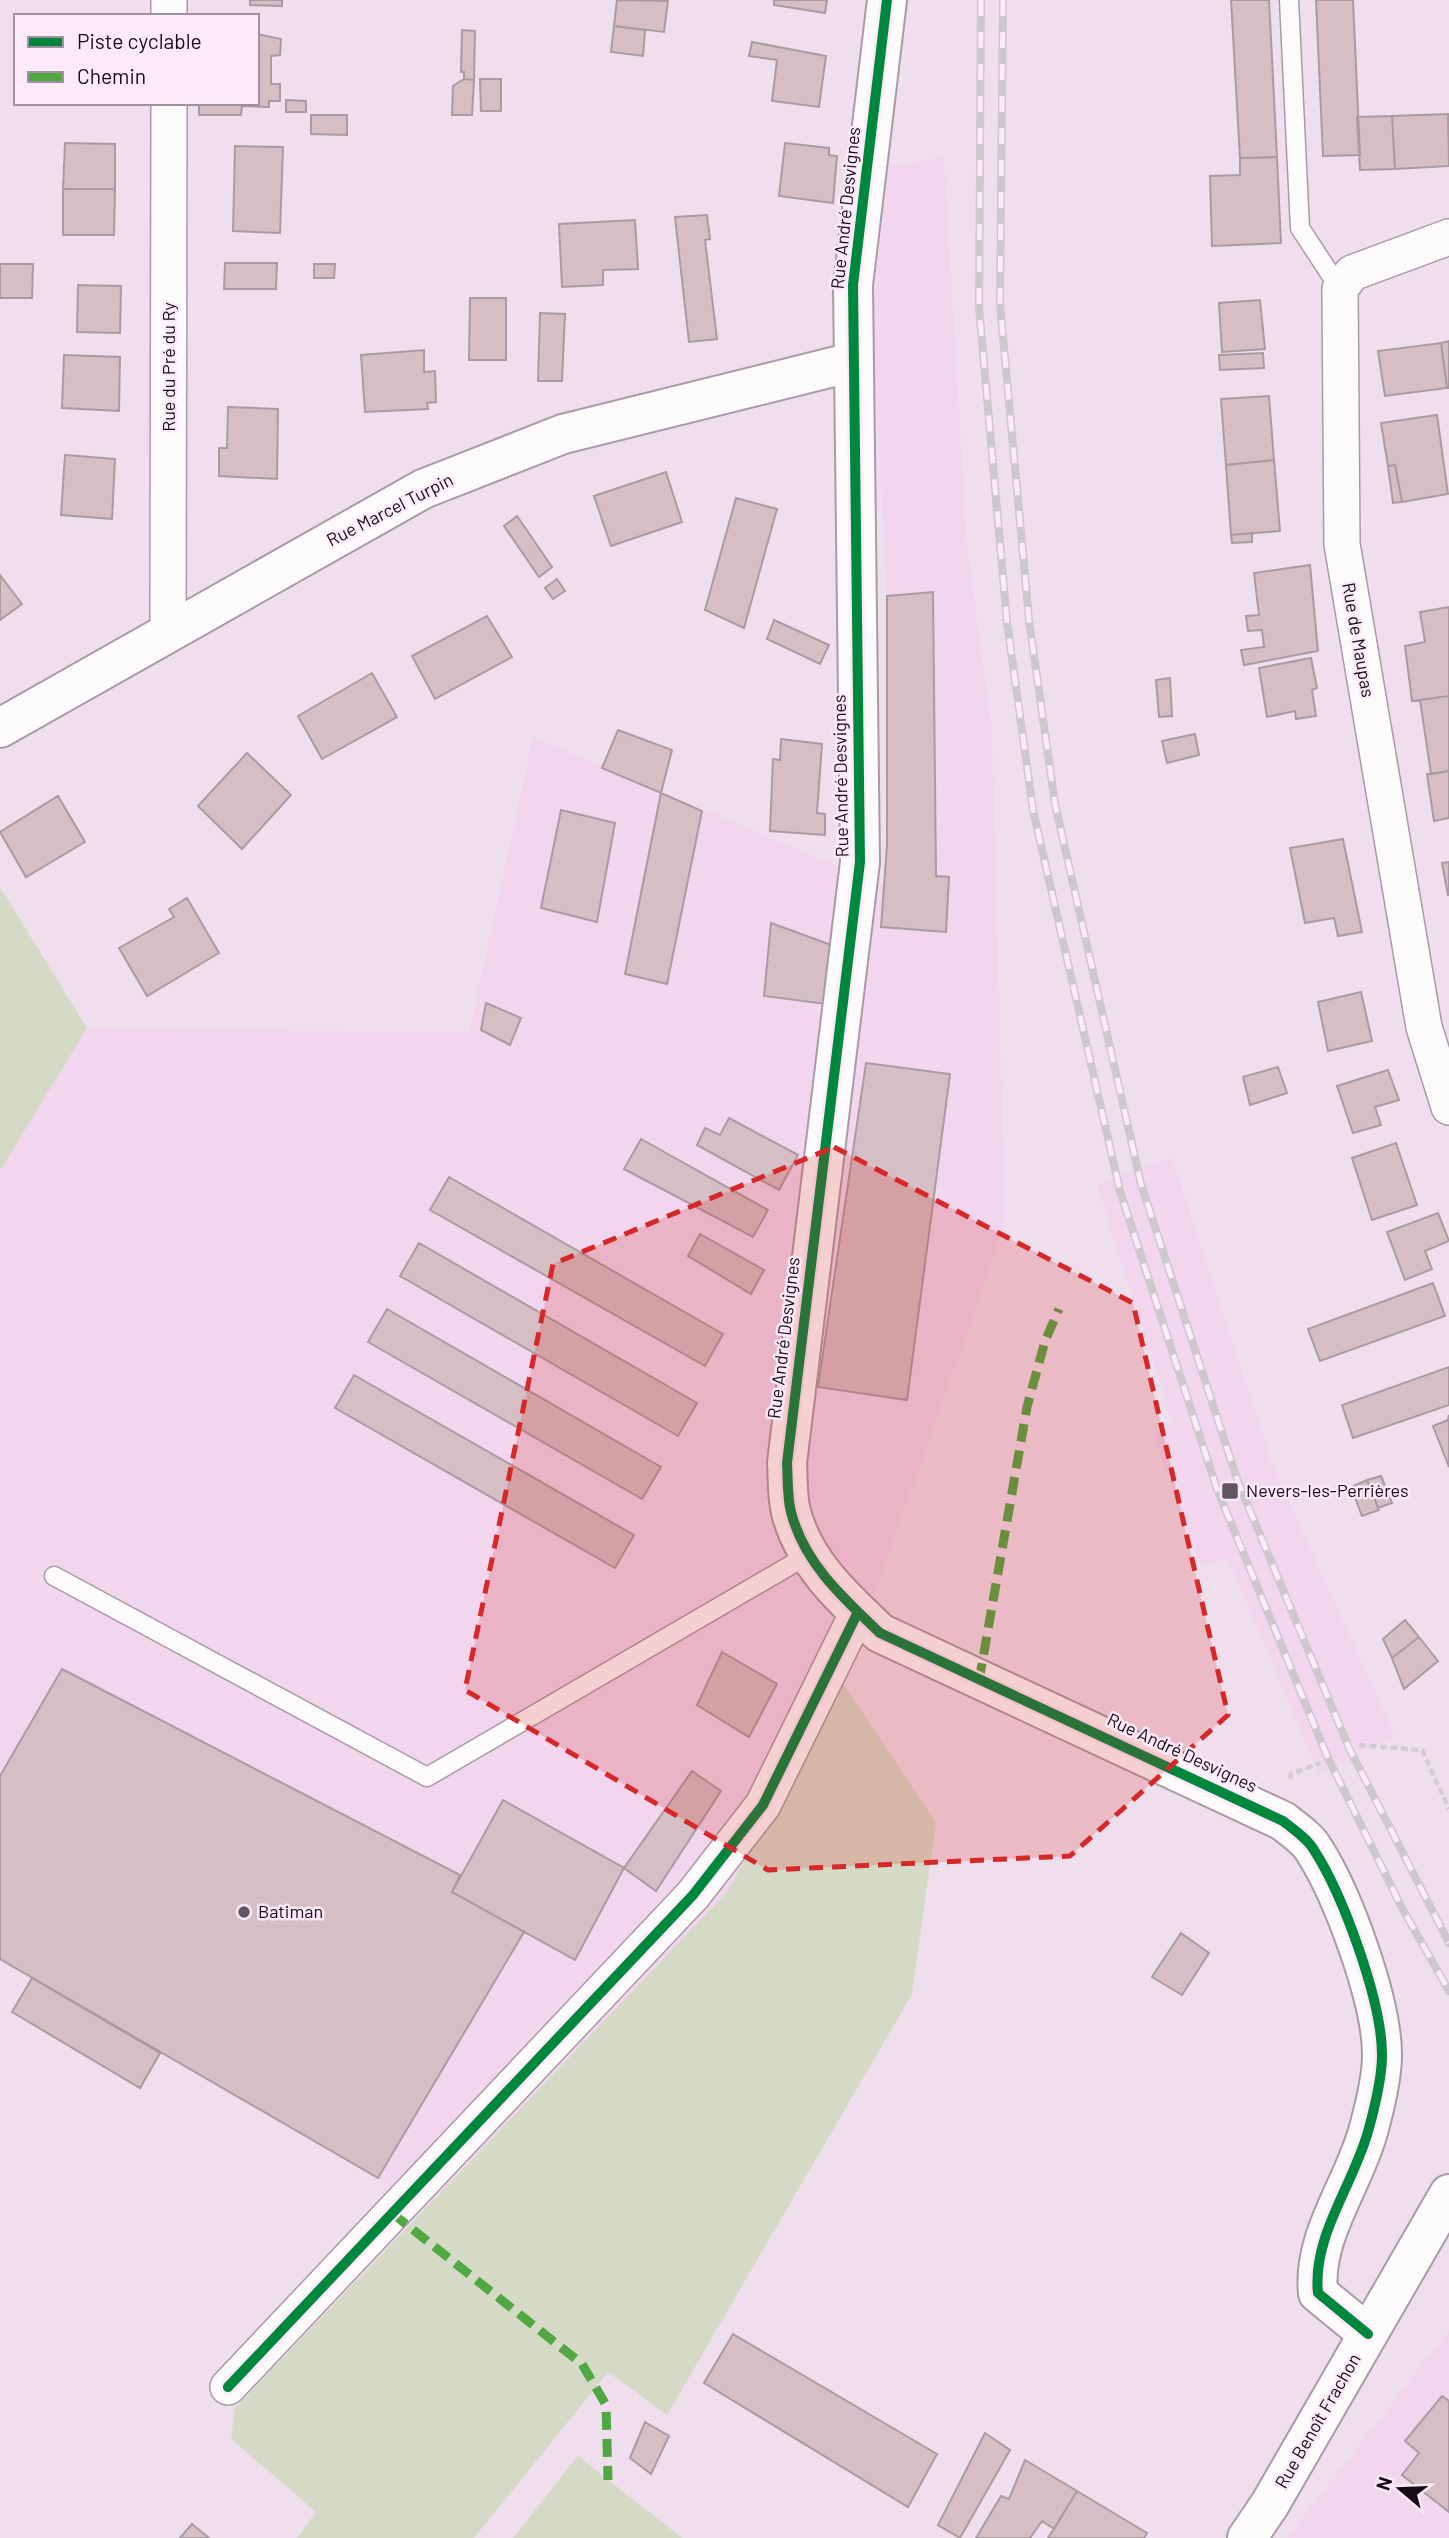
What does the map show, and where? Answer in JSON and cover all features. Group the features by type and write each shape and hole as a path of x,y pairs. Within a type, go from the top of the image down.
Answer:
{"street":[{"name":"Rue André Desvignes","path":"887,0 853,285 860,862 787,1463 790,1511 808,1555 880,1633 1283,1821 1314,1847 1374,1991 1382,2055 1370,2127 1353,2176 1327,2231 1316,2274 1318,2293 1368,2334"},
{"name":"Rue du Pré du Ry","path":"168,630 169,105"},
{"path":"1340,289 1352,273 1449,237"},
{"name":"Rue de Maupas","path":"1340,289 1342,544 1424,1027 1449,1107"},
{"name":"Rue Marcel Turpin","path":"0,728 168,630 423,489 563,434 853,362"},
{"path":"228,2387 693,1895 763,1805 858,1612"},
{"name":"Rue Benoît Frachon","path":"1247,2538 1270,2504 1449,2194"}],"lane":[{"path":"1289,0 1300,229 1340,289"},
{"path":"54,1576 427,1777 808,1555"}],"path":[{"path":"1359,1745 1422,1750 1449,1809"},
{"path":"1291,1774 1320,1763"}],"highlighted area":[{"path":"834,1147 1133,1303 1228,1715 1070,1856 768,1870 465,1690 553,1264"}],"shaded area":[{"path":"944,157 967,545 992,732 1005,1225 843,1683 727,1892 426,2208 0,1959 0,1171 87,1028 469,1033 533,737 884,886 887,845 887,596 872,324 888,166"},
{"path":"1172,1157 1272,1464 1395,1736 1319,1774 1228,1558 1201,1567 1152,1432 1173,1424 1097,1185"},
{"path":"1449,2330 1449,2538 1287,2538"}],"green space":[{"path":"0,887 87,1028 0,1171"},
{"path":"843,1683 936,1823 912,1994 667,2415 608,2372 474,2538 297,2538 316,2512 231,2439 235,2408 727,1892"},
{"path":"578,2456 682,2538 513,2538"}],"building":[{"path":"250,0 282,0 282,6 250,5"},
{"path":"617,0 668,1 664,32 614,26"},
{"path":"774,0 827,0 825,13 774,5"},
{"path":"1231,0 1269,0 1277,157 1240,158"},
{"path":"1316,0 1353,0 1360,155 1323,156"},
{"path":"614,26 645,30 643,56 611,52"},
{"path":"462,30 475,31 474,80 464,79 464,72 461,72"},
{"path":"259,34 281,39 280,55 271,56 271,84 280,84 280,101 269,101 269,107 242,106 241,115 199,115 199,105 259,105"},
{"path":"752,42 826,56 819,107 772,101 777,60 749,56"},
{"path":"464,79 474,80 472,115 452,115 453,86"},
{"path":"480,79 501,79 501,111 481,111"},
{"path":"286,100 306,101 306,112 286,112"},
{"path":"1448,114 1449,166 1395,169 1392,116"},
{"path":"311,115 347,115 347,135 311,134"},
{"path":"1392,116 1395,169 1360,170 1357,117"},
{"path":"65,143 115,144 115,189 63,189"},
{"path":"785,143 829,148 829,155 837,156 833,203 779,196"},
{"path":"235,146 283,147 280,233 233,231"},
{"path":"1277,157 1281,243 1212,246 1210,176 1240,175 1240,158"},
{"path":"63,189 115,189 114,235 63,235"},
{"path":"707,215 710,239 705,240 717,339 689,342 675,217"},
{"path":"635,220 638,269 603,270 603,285 562,287 559,224"},
{"path":"225,263 277,263 276,289 224,289"},
{"path":"0,264 33,264 32,298 0,298"},
{"path":"314,264 335,264 334,278 314,278"},
{"path":"78,285 121,286 120,333 77,332"},
{"path":"470,298 506,298 506,360 469,360"},
{"path":"1260,300 1265,349 1222,352 1219,303"},
{"path":"540,313 565,314 562,381 538,381"},
{"path":"1449,341 1449,388 1447,388 1441,343"},
{"path":"1441,343 1447,388 1385,396 1378,351"},
{"path":"424,350 424,372 435,371 436,402 427,403 428,409 365,412 361,355"},
{"path":"1263,353 1264,368 1220,370 1219,355"},
{"path":"64,355 120,357 119,411 62,408"},
{"path":"1269,396 1274,460 1226,465 1221,399"},
{"path":"228,407 278,409 277,479 219,476 219,448 227,448"},
{"path":"1437,415 1448,494 1402,502 1395,465 1388,466 1381,423"},
{"path":"65,455 115,459 112,519 61,515"},
{"path":"1274,460 1280,531 1231,535 1226,465"},
{"path":"1395,465 1402,502 1393,503 1388,466"},
{"path":"666,472 682,522 611,546 594,496"},
{"path":"736,498 777,509 744,628 705,610"},
{"path":"517,516 552,567 539,577 504,526"},
{"path":"1252,533 1252,542 1232,543 1231,535"},
{"path":"1310,565 1318,651 1244,665 1241,650 1264,647 1262,630 1248,631 1246,616 1259,615 1254,573"},
{"path":"0,575 22,604 0,620"},
{"path":"557,579 565,591 553,599 545,588"},
{"path":"933,592 936,876 949,877 946,932 881,927 887,845 887,596"},
{"path":"1449,607 1449,696 1412,701 1405,646 1425,642 1420,612"},
{"path":"487,616 512,657 435,699 412,656"},
{"path":"774,620 829,645 820,664 767,639"},
{"path":"1311,658 1317,688 1312,690 1316,716 1296,719 1295,711 1267,717 1259,668"},
{"path":"372,673 397,717 322,759 298,716"},
{"path":"1170,678 1172,716 1159,717 1156,680"},
{"path":"1449,696 1449,771 1431,774 1420,700"},
{"path":"618,730 672,750 661,793 602,768"},
{"path":"1195,734 1199,755 1167,763 1162,741"},
{"path":"781,739 822,744 817,813 825,814 825,835 770,831 773,759 780,760"},
{"path":"247,753 291,795 242,849 198,806"},
{"path":"1449,771 1449,818 1434,821 1427,774"},
{"path":"661,793 702,811 667,984 625,974"},
{"path":"58,796 85,842 26,877 0,832"},
{"path":"561,810 615,823 597,922 541,908"},
{"path":"1343,839 1362,932 1338,936 1334,918 1305,923 1290,848"},
{"path":"1449,862 1449,895 1448,895 1442,863"},
{"path":"187,898 219,953 147,996 119,948 174,917 169,909"},
{"path":"771,923 834,946 826,1004 764,996"},
{"path":"1361,992 1372,1041 1328,1051 1318,1002"},
{"path":"486,1003 521,1018 510,1045 481,1030"},
{"path":"866,1063 950,1074 907,1400 818,1387"},
{"path":"1278,1067 1287,1093 1250,1105 1243,1077"},
{"path":"1388,1070 1399,1100 1375,1107 1381,1125 1353,1133 1337,1086"},
{"path":"729,1118 798,1155 779,1190 697,1145 705,1128 720,1135"},
{"path":"641,1139 768,1210 753,1237 624,1169"},
{"path":"1396,1143 1417,1205 1372,1220 1352,1158"},
{"path":"449,1177 723,1334 705,1366 430,1210"},
{"path":"1438,1213 1449,1241 1425,1251 1432,1269 1405,1280 1387,1232"},
{"path":"700,1234 764,1270 751,1294 688,1256"},
{"path":"419,1243 697,1403 678,1436 400,1276"},
{"path":"1433,1283 1445,1316 1320,1361 1308,1329"},
{"path":"387,1309 661,1467 642,1499 368,1342"},
{"path":"1449,1367 1449,1405 1353,1438 1342,1405"},
{"path":"354,1375 634,1535 615,1568 335,1408"},
{"path":"1449,1415 1449,1467 1433,1426 1448,1420"},
{"path":"1381,1476 1392,1503 1378,1508 1367,1480"},
{"path":"1367,1480 1379,1510 1362,1516 1351,1487"},
{"path":"1405,1620 1419,1637 1392,1658 1383,1639"},
{"path":"1419,1637 1438,1661 1404,1689 1392,1658"},
{"path":"722,1652 777,1684 749,1737 697,1705"},
{"name":"Batiman","path":"62,1669 460,1875 452,1892 524,1932 378,2178 0,1959 0,1776"},
{"path":"692,1771 721,1791 656,1891 624,1868"},
{"path":"503,1800 624,1868 575,1960 452,1892"},
{"path":"1181,1933 1209,1953 1182,1995 1152,1977"},
{"path":"32,1978 160,2053 140,2088 12,2012"},
{"path":"733,2334 937,2454 908,2507 704,2383"},
{"path":"1442,2396 1449,2401 1449,2512 1402,2475 1419,2453 1405,2441"},
{"path":"645,2422 669,2436 651,2474 630,2458"},
{"path":"985,2433 1010,2450 960,2538 938,2525"},
{"path":"1025,2460 1077,2491 1054,2529 1042,2521 1030,2538 976,2538 1001,2496 1009,2499"},
{"path":"1077,2491 1147,2533 1144,2538 1048,2538"},
{"path":"192,2524 209,2538 180,2538"}],"railway":[{"path":"981,0 979,307 1007,622 1033,810 1120,1191 1217,1489 1327,1756 1402,1908 1449,1991"},
{"path":"1003,0 1000,304 1029,620 1055,804 1141,1184 1238,1482 1349,1748 1449,1943"}],"marked path":[{"path":"979,1681 1027,1407 1045,1341 1059,1309"},
{"path":"392,2213 582,2364 606,2405 608,2480"}],"cycle path":[{"path":"887,0 853,285 860,862 787,1463 790,1506 797,1530 815,1563 839,1593 880,1633 1283,1821 1311,1846 1337,1893 1359,1949 1380,2033 1381,2073 1371,2119 1363,2149 1321,2250 1318,2272 1318,2293 1368,2334"},
{"path":"228,2387 693,1895 763,1805 858,1612"}],"place":[{"name":"Nevers-les-Perrières","path":"1230,1491"},
{"name":"Batiman","path":"244,1912"}]}
